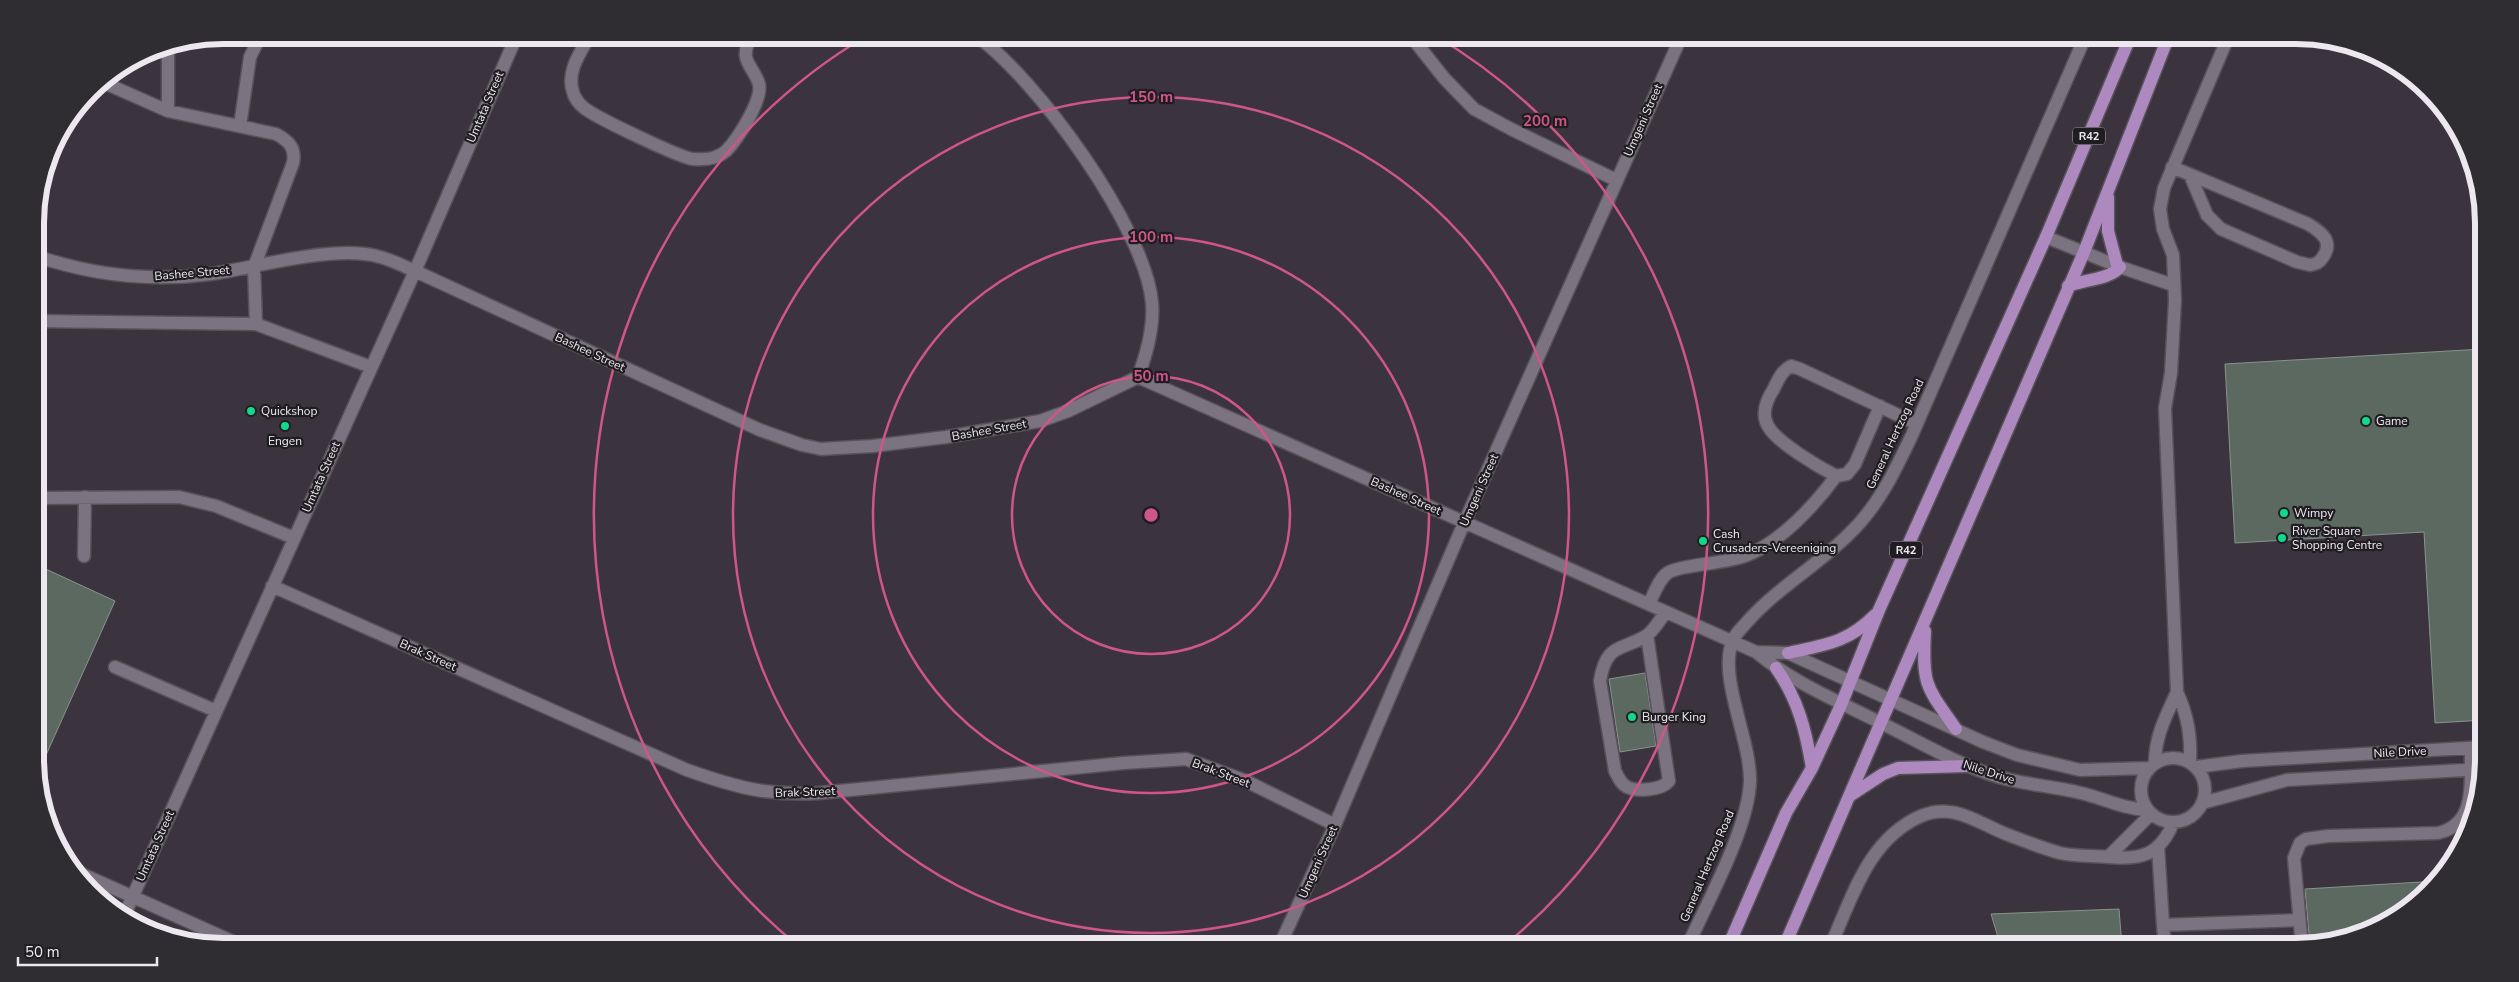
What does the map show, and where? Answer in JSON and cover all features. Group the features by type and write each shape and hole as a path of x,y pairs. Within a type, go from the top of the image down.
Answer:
{"main road":[{"name":"R42","path":"1732,938 1786,813 1812,768 1841,705 1879,610 2046,236 2127,44"},
{"name":"R42","path":"1788,938 2000,452 2068,286 2084,252 2165,44"},
{"path":"2068,286 2083,280 2112,275 2119,266 2108,231 2107,192"},
{"path":"1788,653 1829,645 1844,639 1859,631 1879,610"},
{"path":"1926,619 1923,659 1924,678 1936,702 1956,729"},
{"path":"1776,668 1787,684 1800,711 1812,768"},
{"path":"1851,795 1883,774 1898,768 1967,766"}],"street":[{"path":"240,126 250,57 256,44"},
{"name":"Umtata Street","path":"126,910 415,271 513,44"},
{"path":"585,44 570,74 573,92 581,106 600,119 691,159 713,158 724,153 748,120 760,93 759,83 746,59 748,44"},
{"path":"985,44 1027,84 1051,114 1094,172 1123,220 1142,263 1152,302 1147,353 1138,377"},
{"path":"1417,44 1444,78 1474,108 1511,129 1616,180"},
{"name":"Umgeni Street","path":"1283,938 1334,825 1464,523 1678,44"},
{"name":"General Hertzog Road","path":"1691,938 1736,837 1750,794 1749,758 1730,680 1729,658 1732,641 1766,602 1843,540 1870,512 1886,489 1917,424 2082,44"},
{"path":"2202,803 2204,783 2193,765 2190,730 2178,692 2164,408 2172,368 2175,317 2173,255 2163,229 2160,209 2164,188 2172,167 2225,44"},
{"path":"168,52 168,111"},
{"path":"109,85 168,111 276,134 286,139 294,151 293,163 254,267 256,324"},
{"path":"2172,167 2308,224 2327,239 2328,251 2320,261 2310,265 2230,234 2207,215 2190,175"},
{"path":"2046,236 2119,266 2173,285"},
{"name":"Bashee Street","path":"44,259 66,266 117,275 155,277 200,274 254,267 329,254 379,256 760,430 802,445 821,448 873,446 946,437 1040,421 1068,411 1138,377 1756,652 1776,668 1841,705"},
{"path":"44,321 256,324 371,367"},
{"path":"1836,476 1782,441 1768,427 1764,414 1766,401 1784,370 1791,366 1800,369 1917,424"},
{"path":"1649,604 1659,582 1669,572 1746,556 1784,532 1818,500 1836,476 1847,474 1855,464 1880,406"},
{"path":"84,556 85,497"},
{"path":"44,498 178,498 216,506 294,538"},
{"name":"Brak Street","path":"272,586 687,770 746,789 768,793 812,793 1124,762 1186,759 1246,782 1334,825"},
{"path":"1647,635 1670,781 1660,787 1635,789 1627,787 1620,781 1615,772 1600,681 1606,660 1620,646 1647,635 1666,612"},
{"name":"Bashee Street","path":"1756,652 1788,653 1850,680"},
{"path":"115,667 216,711"},
{"name":"Nile Drive","path":"1850,680 2010,753 2064,767 2094,771 2152,766 2172,758 2193,765 2475,747"},
{"path":"2108,856 2149,812 2142,801 2140,790 2142,780 2152,766 2158,734 2178,692"},
{"name":"Nile Drive","path":"1841,705 1967,766 2001,778 2067,790 2116,806 2149,812 2159,820 2172,823 2188,819 2197,812 2202,803 2287,780 2475,769"},
{"path":"2471,748 2475,765"},
{"path":"2301,938 2294,858 2300,843 2328,836 2438,833 2453,828 2465,815 2475,776"},
{"path":"1834,938 1875,853 1898,830 1931,812 1959,813 2007,834 2060,853 2108,856 2121,859 2140,857 2158,846 2168,833 2172,823"},
{"path":"2158,846 2164,938"},
{"path":"88,877 225,938"},
{"path":"2163,926 2299,920"}],"building":[{"name":"River Square Shopping Centre","path":"2475,349 2475,721 2435,723 2424,532 2235,543 2225,364"},
{"path":"44,568 115,601 44,760"},
{"name":"Burger King","path":"1645,673 1656,746 1620,752 1609,679"},
{"path":"2427,882 2396,908 2365,925 2331,935 2309,938 2305,889"},
{"path":"2119,909 2121,938 1998,938 1991,914"}],"place":[{"name":"Quickshop","path":"251,411"},
{"name":"Game","path":"2366,421"},
{"name":"Engen","path":"285,426"},
{"name":"Wimpy","path":"2284,513"},
{"name":"River Square Shopping Centre","path":"2282,538"},
{"name":"Cash Crusaders-Vereeniging","path":"1703,541"},
{"name":"Burger King","path":"1632,717"}]}
